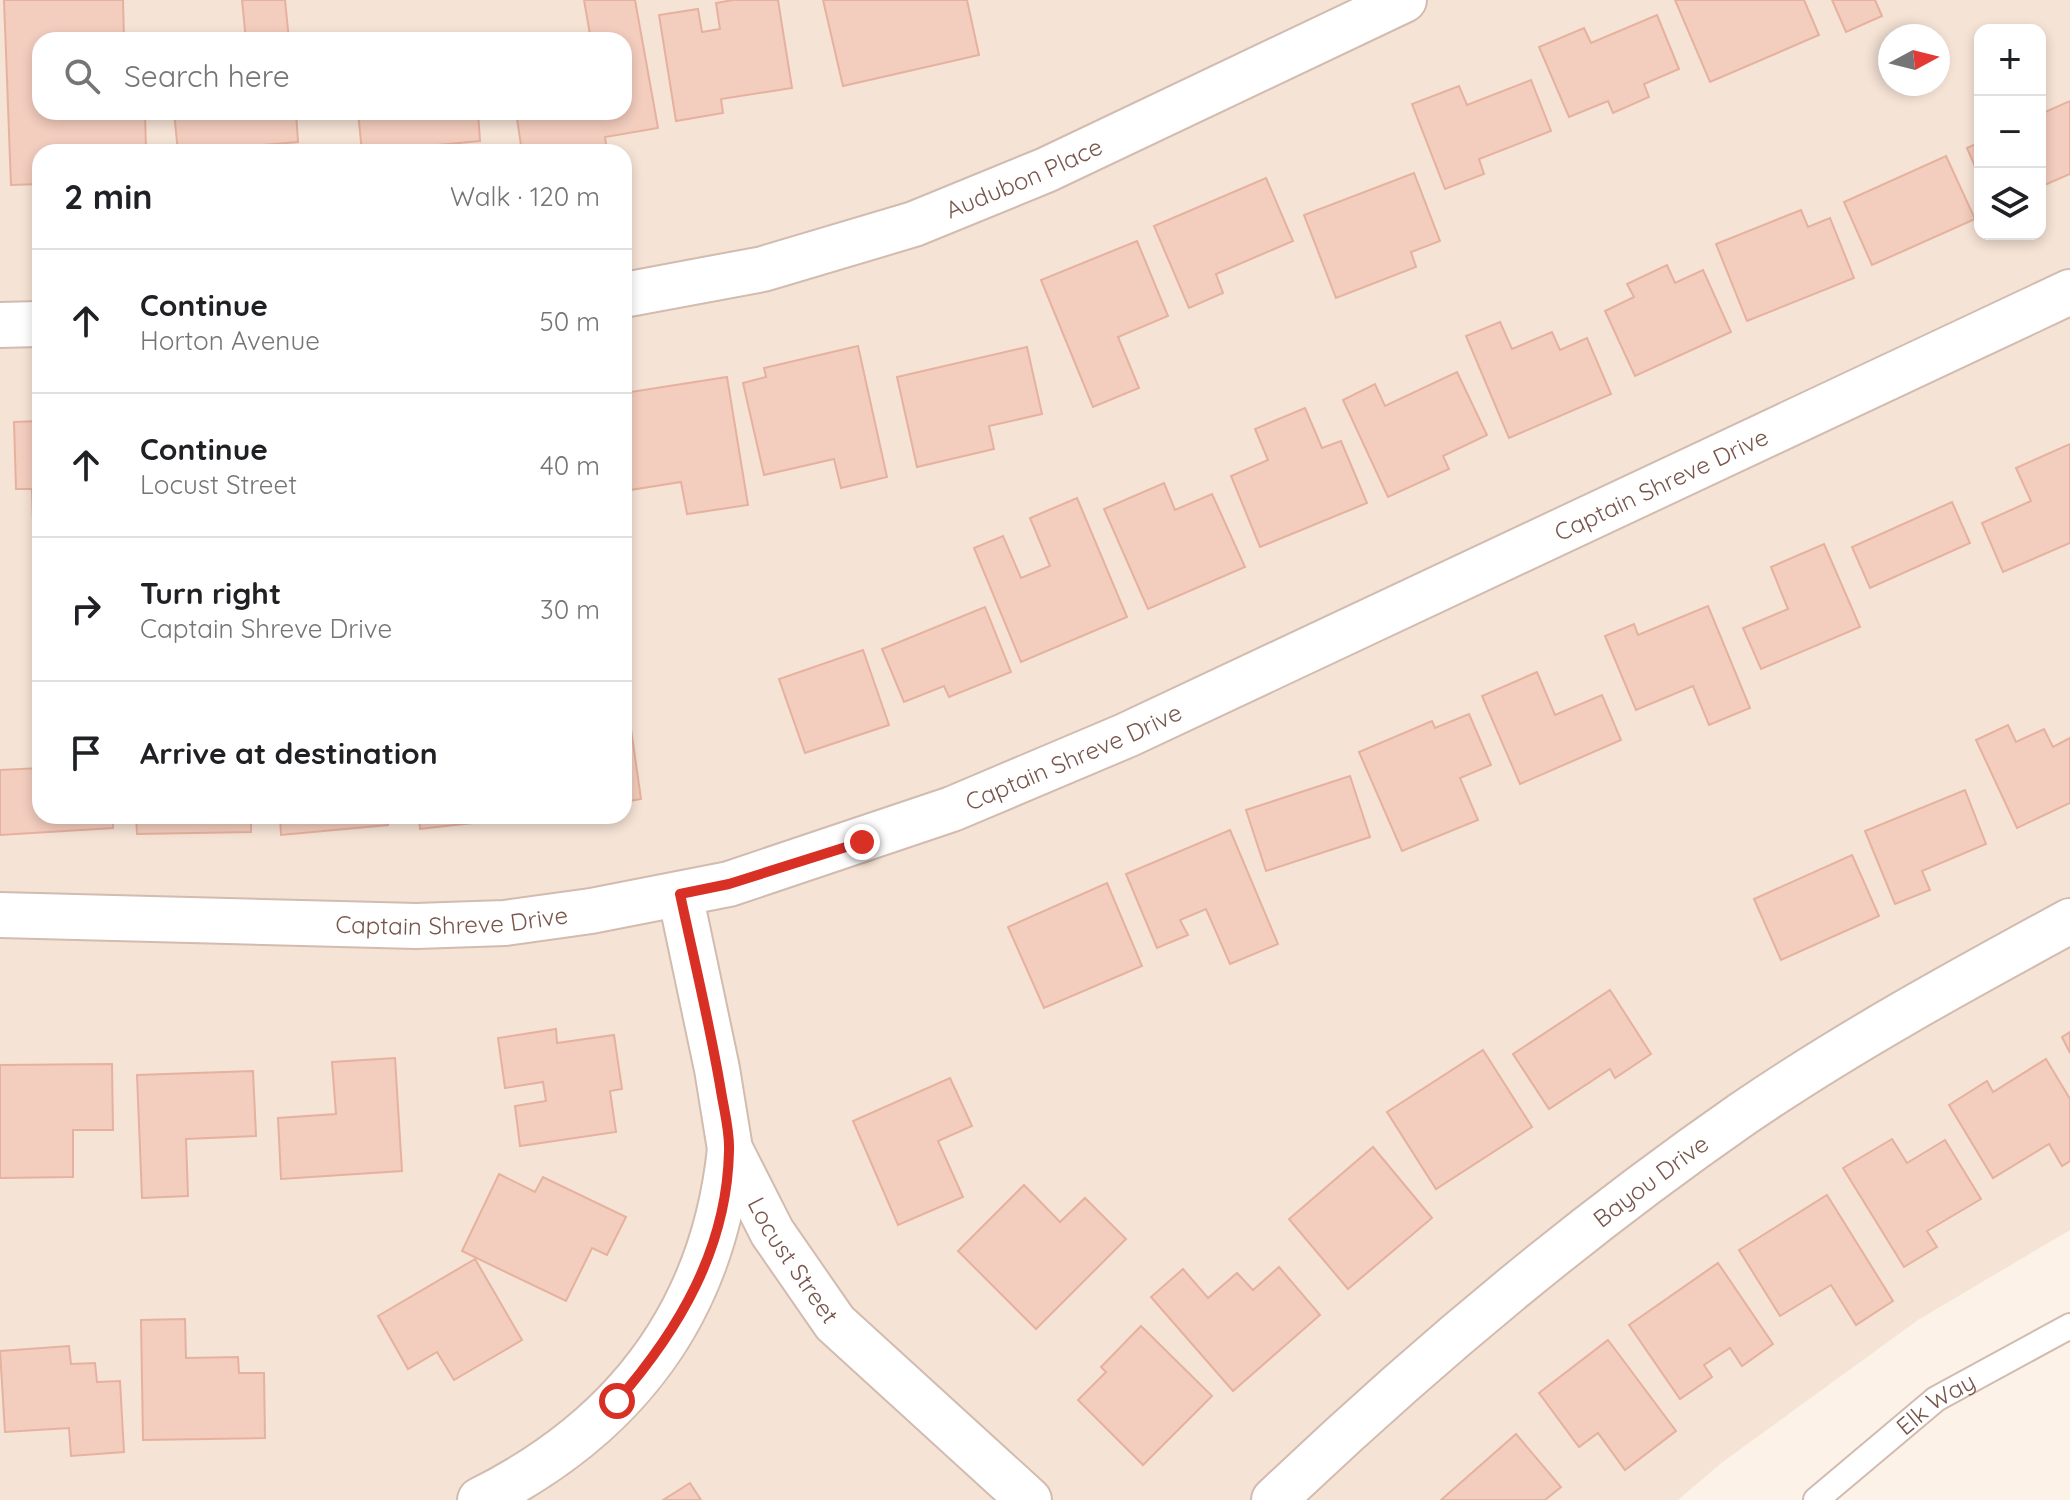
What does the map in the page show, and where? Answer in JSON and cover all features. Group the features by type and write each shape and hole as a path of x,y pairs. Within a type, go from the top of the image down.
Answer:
{"street":[{"name":"Audubon Place","path":"632,294 763,269 914,224 1046,170 1404,0"},
{"name":"Captain Shreve Drive","path":"0,915 416,926 505,923 729,884 862,842 952,809 1127,735 2070,292"},
{"path":"0,325 32,324"},
{"name":"Locust Street","path":"680,894 717,1069 730,1149 772,1232 835,1323 1029,1500"},
{"name":"Bayou Drive","path":"1274,1500 1384,1395 1469,1322 1575,1236 1716,1133 1905,1011 2070,921"},
{"path":"480,1500 538,1467 587,1429 617,1401 668,1338 706,1266 725,1195 730,1149"}],"lane":[{"name":"Elk Way","path":"1816,1500 1936,1399 2070,1326"}],"shaded area":[{"path":"0,0 2070,0 2070,1230 1918,1320 1720,1464 1678,1500 0,1500"}],"building":[{"path":"4,0 123,0 124,32 32,32 32,120 145,120 146,144 32,144 32,184 11,185"},
{"path":"242,0 285,0 288,32 245,32"},
{"path":"584,0 635,0 658,128 605,137 606,144 521,144 517,120 632,120 632,32 590,32"},
{"path":"778,0 792,88 721,99 723,113 676,121 659,15 698,9 702,32 720,29 716,3"},
{"path":"823,0 967,0 979,55 843,86"},
{"path":"1675,0 1804,0 1819,35 1710,82"},
{"path":"1832,0 1875,0 1882,16 1846,32"},
{"path":"1657,15 1679,69 1644,84 1649,97 1613,113 1608,101 1569,117 1539,47 1584,28 1591,43"},
{"path":"1531,80 1551,131 1479,159 1484,174 1445,189 1412,104 1459,86 1467,105"},
{"path":"2070,101 2070,174 2046,184 2046,168 2046,112"},
{"path":"175,120 297,120 298,142 177,144"},
{"path":"359,120 479,120 480,141 361,144"},
{"path":"1974,145 1974,164 1967,148"},
{"path":"1946,156 1974,219 1872,265 1844,202"},
{"path":"1414,173 1440,241 1411,252 1416,267 1336,298 1304,215"},
{"path":"1266,178 1293,241 1216,274 1223,293 1189,308 1154,226"},
{"path":"1801,210 1808,227 1830,218 1854,278 1747,321 1716,244"},
{"path":"1137,241 1168,316 1118,337 1139,388 1093,407 1041,280"},
{"path":"1667,265 1675,283 1703,270 1731,332 1635,376 1605,311 1634,297 1627,284"},
{"path":"1500,322 1512,349 1552,332 1560,350 1587,338 1611,394 1509,438 1466,336"},
{"path":"858,346 887,477 841,488 834,459 764,475 743,383 766,377 764,368"},
{"path":"1027,347 1042,414 989,426 994,449 917,467 897,377"},
{"path":"1457,372 1487,435 1443,456 1449,469 1388,497 1343,400 1375,384 1385,406"},
{"path":"727,377 748,505 687,514 681,482 632,490 632,392"},
{"path":"1305,408 1322,448 1341,441 1367,503 1260,547 1231,476 1268,460 1255,429"},
{"path":"32,421 32,489 16,489 14,422"},
{"path":"2070,444 2070,543 2003,572 1982,523 2031,501 2016,468"},
{"path":"1164,483 1175,510 1212,494 1245,567 1148,609 1104,509"},
{"path":"1077,498 1127,617 1021,662 974,548 1003,536 1021,578 1050,566 1030,518"},
{"path":"1952,502 1970,543 1870,588 1852,547"},
{"path":"1824,544 1860,627 1761,669 1743,628 1788,609 1771,567"},
{"path":"1708,606 1750,708 1709,725 1693,686 1636,710 1605,636 1634,624 1638,635"},
{"path":"985,607 1011,672 949,697 944,686 904,702 882,649"},
{"path":"863,650 889,725 805,753 779,679"},
{"path":"1537,672 1555,715 1602,695 1621,740 1520,784 1482,696"},
{"path":"1469,714 1491,765 1460,778 1478,820 1402,851 1359,752 1432,721 1435,728"},
{"path":"2008,725 2016,742 2044,729 2053,747 2070,738 2070,803 2017,828 1976,740"},
{"path":"632,736 641,799 632,801"},
{"path":"32,768 32,824 113,824 113,828 0,835 0,770"},
{"path":"1350,776 1370,837 1266,871 1246,810"},
{"path":"1965,790 1986,844 1922,871 1930,890 1895,904 1865,831"},
{"path":"136,824 251,824 251,832 137,834"},
{"path":"280,824 388,825 281,835"},
{"path":"420,824 463,824 420,829"},
{"path":"1230,830 1278,944 1230,964 1206,909 1180,920 1188,935 1157,948 1126,874"},
{"path":"1852,855 1879,916 1781,960 1754,899"},
{"path":"1107,883 1142,966 1044,1008 1008,927"},
{"path":"1610,990 1651,1054 1615,1078 1610,1069 1549,1109 1513,1054"},
{"path":"556,1029 557,1043 614,1035 622,1089 610,1091 616,1132 520,1146 515,1106 546,1101 543,1082 505,1088 498,1038"},
{"path":"2070,1032 2070,1053 2062,1037"},
{"path":"1483,1050 1532,1127 1436,1189 1387,1112"},
{"path":"395,1058 402,1171 281,1179 278,1118 336,1114 332,1062"},
{"path":"2046,1059 2070,1099 2070,1161 2062,1166 2049,1144 1993,1178 1949,1105 1987,1081 1993,1092"},
{"path":"112,1064 113,1130 73,1130 73,1177 0,1178 0,1065"},
{"path":"253,1071 256,1136 186,1139 188,1196 142,1198 137,1075"},
{"path":"950,1078 972,1126 938,1141 963,1197 898,1225 853,1121"},
{"path":"1892,1139 1907,1163 1945,1140 1981,1199 1927,1231 1937,1247 1904,1267 1843,1168"},
{"path":"1373,1147 1432,1218 1348,1289 1289,1219"},
{"path":"499,1174 535,1192 543,1177 626,1217 607,1255 592,1248 566,1301 462,1251"},
{"path":"1024,1185 1060,1222 1085,1198 1126,1239 1036,1329 958,1251"},
{"path":"1827,1195 1893,1301 1856,1325 1831,1285 1780,1316 1739,1250"},
{"path":"475,1259 522,1340 454,1380 437,1352 408,1369 378,1316"},
{"path":"1718,1263 1773,1344 1742,1366 1730,1348 1704,1365 1712,1377 1680,1399 1629,1325"},
{"path":"1279,1267 1320,1315 1233,1391 1151,1297 1183,1269 1208,1298 1237,1273 1253,1290"},
{"path":"185,1319 186,1358 238,1357 239,1373 264,1373 265,1438 143,1440 141,1320"},
{"path":"1141,1326 1212,1396 1143,1465 1078,1400 1106,1372 1101,1367"},
{"path":"1608,1340 1676,1431 1625,1470 1598,1433 1579,1447 1539,1393"},
{"path":"69,1346 71,1364 95,1363 97,1382 120,1381 124,1452 71,1456 69,1428 5,1432 0,1351"},
{"path":"1516,1434 1561,1487 1545,1500 1441,1500"},
{"path":"690,1483 701,1500 663,1500"}],"route":[{"path":"617,1401 668,1338 690,1299 706,1266 725,1195 730,1149 717,1069 680,894 729,884 862,842"}]}
